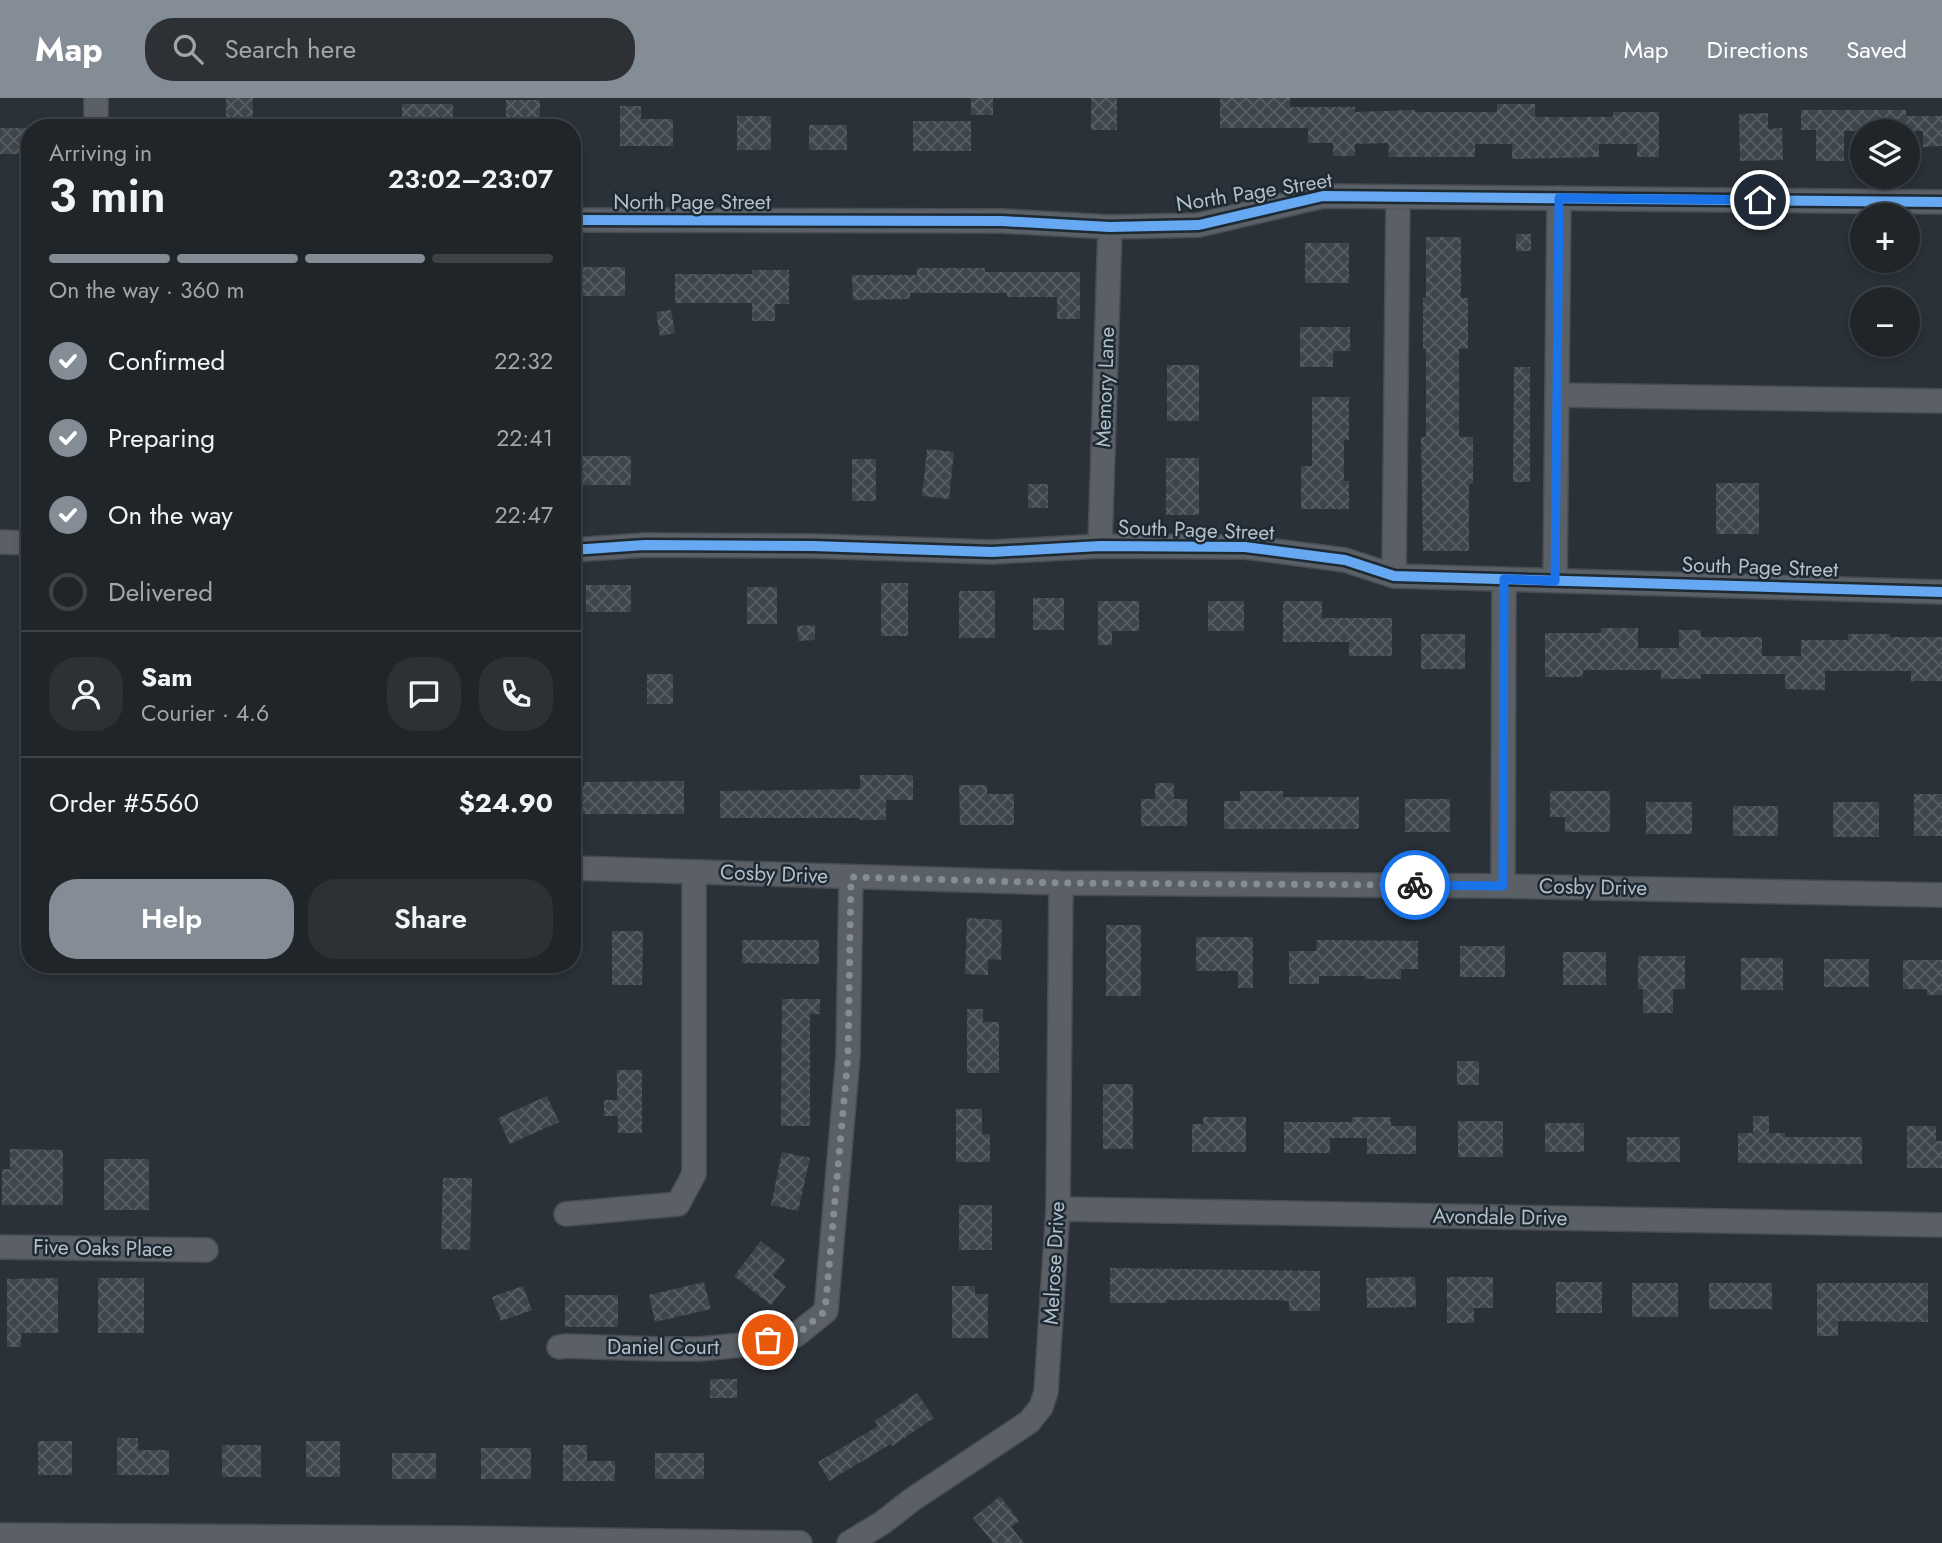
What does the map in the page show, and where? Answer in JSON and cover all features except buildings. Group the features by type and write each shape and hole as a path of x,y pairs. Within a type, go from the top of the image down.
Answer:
{"street":[{"path":"96,98 96,119"},
{"name":"North Page Street","path":"581,220 1002,221 1110,227 1199,225 1323,196 1942,201"},
{"path":"1394,576 1398,197"},
{"path":"1555,581 1559,198"},
{"name":"Memory Lane","path":"1100,546 1110,227"},
{"path":"1557,395 1942,401"},
{"path":"0,542 21,543"},
{"name":"South Page Street","path":"581,549 645,545 813,546 992,552 1100,546 1245,547 1345,559 1394,576 1942,592"},
{"path":"1503,886 1504,579"},
{"name":"Cosby Drive","path":"581,868 1061,883 1503,886 1942,895"},
{"path":"566,1214 678,1204 694,1174 694,872"},
{"name":"Daniel Court","path":"559,1348 659,1349 742,1345 795,1336 825,1311 848,1056 851,877"},
{"name":"Melrose Drive","path":"849,1543 1029,1422 1041,1407 1046,1392 1058,1209 1061,883"},
{"name":"Avondale Drive","path":"1058,1209 1942,1226"},
{"name":"Five Oaks Place","path":"0,1247 206,1250"},
{"path":"0,1537 5,1543"},
{"path":"0,1537 446,1538 800,1543"}],"cycle path":[{"path":"581,220 1002,221 1110,227 1199,225 1323,196 1942,202"},
{"path":"581,549 645,545 813,546 992,552 1100,546 1245,547 1345,560 1394,576 1942,592"}],"way so far":[{"path":"768,1340 795,1336 825,1311 848,1056 851,877 1061,883 1415,885"}],"route":[{"path":"1415,885 1503,886 1504,579 1555,581 1559,198 1760,200"}]}
